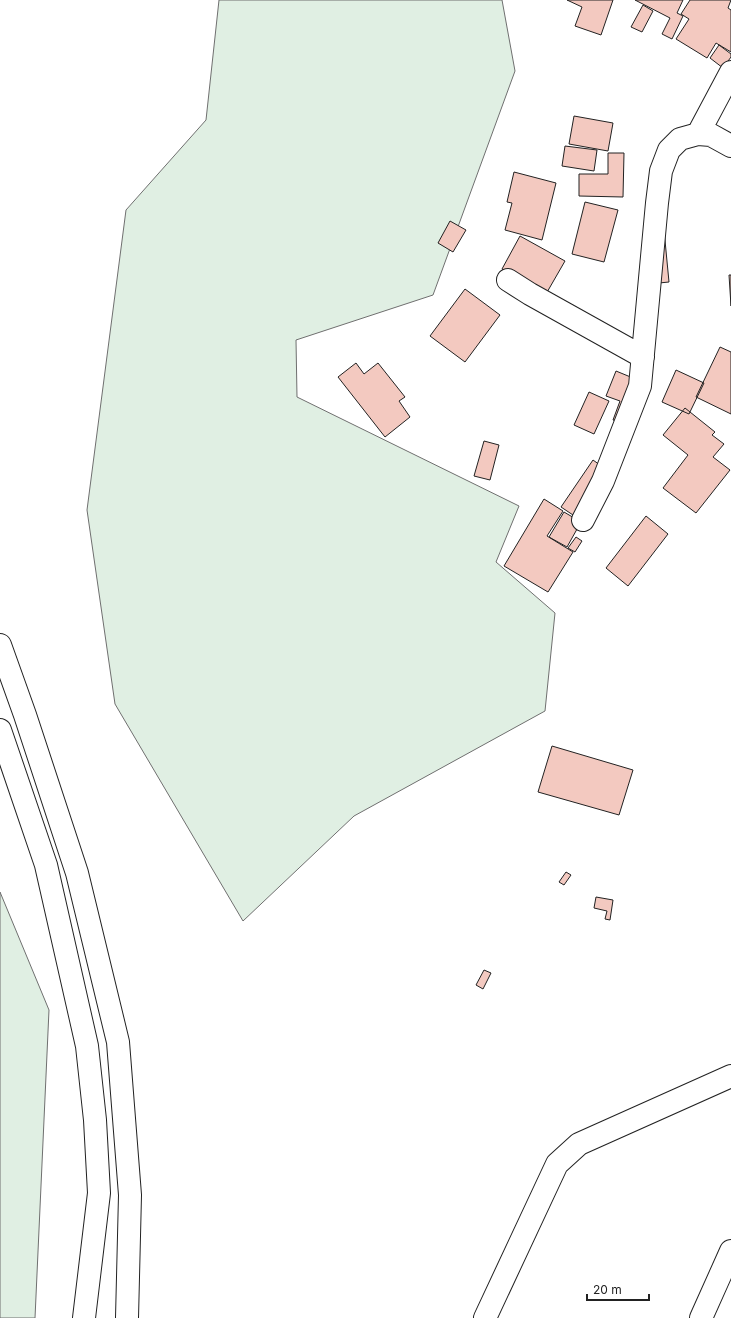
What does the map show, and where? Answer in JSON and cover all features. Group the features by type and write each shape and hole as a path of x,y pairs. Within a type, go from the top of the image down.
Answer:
{"main road":[{"path":"698,134 731,72"},
{"path":"583,520 626,425 640,386 644,357 656,203 661,172 669,150 680,139 698,134 711,135 731,146"},
{"path":"508,280 530,294 644,357"},
{"path":"0,645 25,715 77,873 118,1042 130,1195 127,1318"},
{"path":"0,730 46,865 87,1046 95,1120 99,1193 84,1318"},
{"path":"485,1318 557,1164 579,1144 731,1076"},
{"path":"701,1318 731,1251"}],"green space":[{"path":"219,0 502,0 515,71 433,295 296,340 297,397 519,506 496,562 555,613 545,711 354,816 243,921 115,704 87,510 126,210 206,120"},
{"path":"0,892 49,1010 35,1318 0,1318"}],"building":[{"path":"567,0 613,0 601,35 575,26 582,7"},
{"path":"635,0 683,0 677,13 683,16 672,39 662,34 670,18"},
{"path":"690,0 731,0 728,8 731,10 731,52 716,43 707,58 676,39 689,19 681,14"},
{"path":"643,5 653,11 642,32 631,27"},
{"path":"719,45 731,54 731,57 723,68 710,58"},
{"path":"574,116 613,123 608,151 569,144"},
{"path":"565,146 597,150 594,171 562,166"},
{"path":"608,153 624,153 623,197 579,196 579,174 608,174"},
{"path":"514,172 556,183 542,240 505,230 512,203 507,202"},
{"path":"585,202 618,210 604,262 572,254"},
{"path":"450,221 466,230 453,252 438,243"},
{"path":"664,230 669,282 649,284"},
{"path":"520,236 565,261 546,294 502,269"},
{"path":"729,275 731,275 731,306"},
{"path":"465,289 500,315 465,362 430,336"},
{"path":"720,347 731,352 731,414 696,397"},
{"path":"356,363 364,374 378,363 405,397 399,401 410,417 385,437 338,377"},
{"path":"676,370 704,383 689,414 662,402"},
{"path":"616,371 633,378 628,425 613,420 620,401 606,396"},
{"path":"589,392 609,401 594,434 574,425"},
{"path":"685,408 715,432 712,435 724,444 713,457 730,470 696,513 663,488 688,455 663,435"},
{"path":"484,441 499,445 490,480 474,476"},
{"path":"593,460 611,473 579,519 561,507"},
{"path":"544,499 563,511 547,536 573,552 548,592 504,566"},
{"path":"564,512 581,522 567,547 549,537"},
{"path":"646,516 668,534 628,586 606,568"},
{"path":"576,537 582,541 575,552 568,548"},
{"path":"552,746 633,770 619,815 538,792"},
{"path":"566,872 571,875 564,885 559,882"},
{"path":"596,897 613,900 610,920 605,919 607,911 594,908"},
{"path":"484,970 491,973 483,989 476,985"}]}
